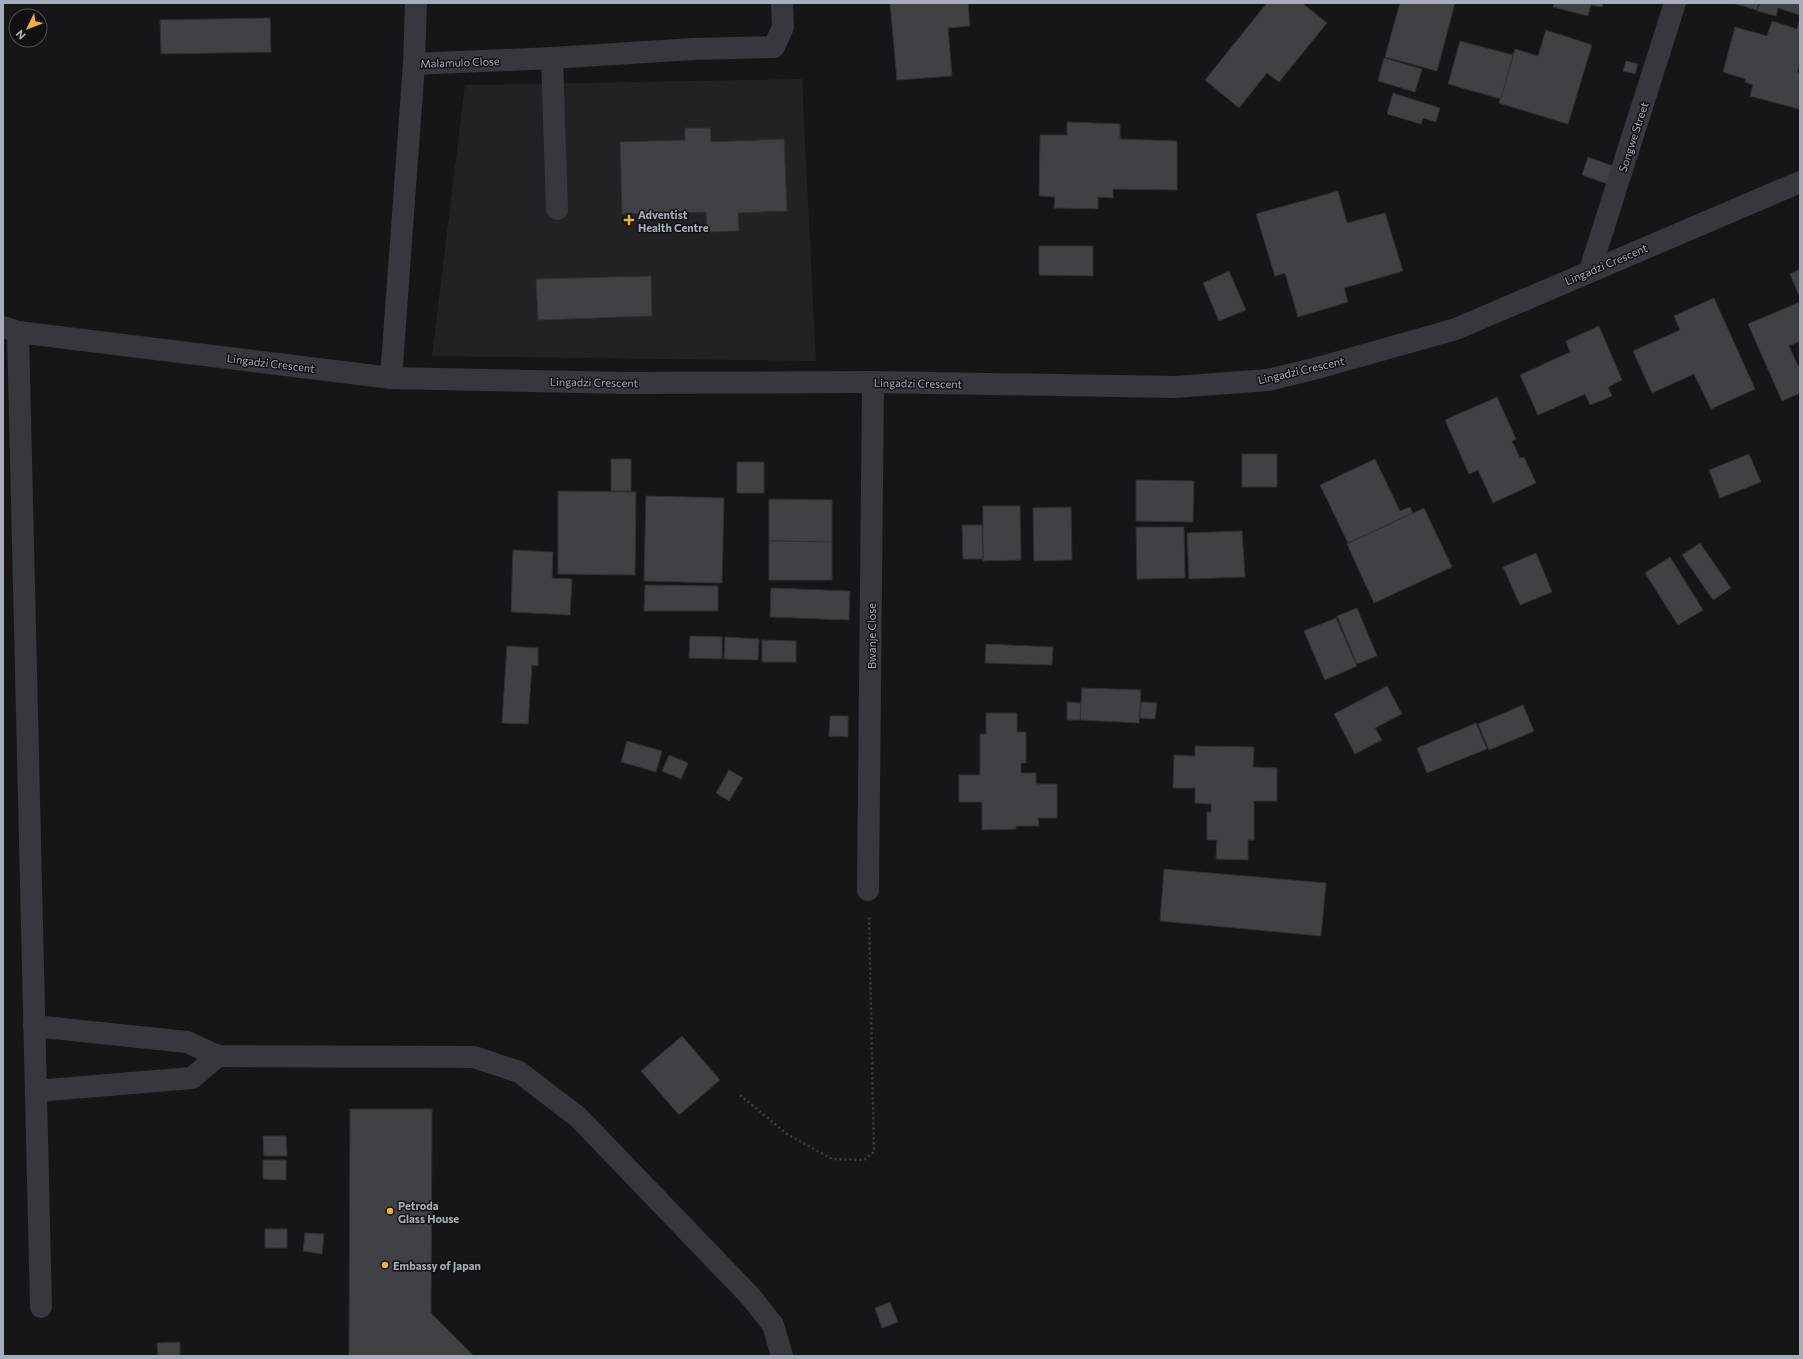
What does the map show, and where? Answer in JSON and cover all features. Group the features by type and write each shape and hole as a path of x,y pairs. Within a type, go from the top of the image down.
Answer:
{"street":[{"path":"414,64 416,3"},
{"name":"Malamulo Close","path":"391,378 414,64 552,58 693,49 774,47 783,27 782,3"},
{"name":"Songwe Street","path":"1590,270 1675,3"},
{"path":"552,58 558,209"},
{"name":"Lingadzi Crescent","path":"11,330 391,378 624,383 873,382 1176,387 1268,380 1321,367 1456,329 1590,270 1800,182"},
{"path":"11,330 36,1091 41,1307"},
{"name":"Bwanje Close","path":"868,890 873,382"},
{"path":"34,1026 187,1042 218,1056 474,1057 519,1072 578,1116 751,1297 774,1325 782,1356"},
{"path":"36,1091 192,1078 218,1056"}],"path":[{"path":"740,1095 787,1134 832,1159 864,1160 874,1152 868,890"}],"shaded area":[{"name":"Adventist Health Centre","path":"802,79 816,361 432,356 465,85"}],"building":[{"path":"890,3 968,3 970,26 948,28 952,76 897,80"},
{"path":"1267,3 1302,3 1327,23 1279,82 1267,73 1239,108 1205,80"},
{"path":"1400,3 1455,3 1437,71 1385,57"},
{"path":"1554,3 1603,3 1602,7 1591,5 1588,16 1553,7"},
{"path":"1732,3 1759,3 1757,10"},
{"path":"1760,3 1800,3 1800,15 1778,8 1776,16 1757,11"},
{"path":"270,18 271,52 161,54 160,20"},
{"path":"1800,19 1800,63 1797,72 1800,73 1799,109 1750,96 1753,85 1745,82 1746,79 1723,72 1735,27 1767,36 1772,21 1797,29"},
{"path":"1546,30 1592,45 1568,124 1499,103 1515,49 1538,56"},
{"path":"1460,41 1513,55 1501,99 1448,84"},
{"path":"1384,58 1422,69 1415,92 1378,81"},
{"path":"1626,61 1638,64 1635,74 1623,71"},
{"path":"1393,93 1440,108 1436,122 1423,118 1421,124 1387,114"},
{"path":"1067,122 1120,124 1120,139 1177,141 1177,190 1113,189 1113,198 1098,197 1098,209 1054,208 1055,197 1039,196 1040,135 1067,135"},
{"path":"685,128 710,128 711,142 784,139 787,211 738,213 739,231 707,232 706,212 622,214 620,142 685,140"},
{"path":"1588,157 1613,166 1608,184 1582,175"},
{"path":"1338,191 1347,223 1385,213 1403,271 1344,288 1348,302 1298,317 1285,273 1275,276 1256,214"},
{"path":"1039,246 1093,246 1093,276 1039,275"},
{"path":"1800,269 1800,298 1790,274"},
{"path":"1229,271 1246,310 1219,321 1203,283"},
{"path":"651,276 652,316 538,320 536,279"},
{"path":"1714,298 1755,389 1711,409 1694,374 1652,393 1633,351 1680,330 1674,316"},
{"path":"1800,302 1800,341 1789,346 1798,366 1800,365 1800,393 1782,401 1748,324"},
{"path":"1599,326 1622,380 1608,387 1612,396 1590,405 1585,394 1538,415 1520,375 1570,352 1566,341"},
{"path":"1497,397 1516,439 1512,441 1520,458 1524,457 1536,483 1493,503 1478,470 1469,474 1445,420"},
{"path":"1242,454 1277,454 1277,487 1242,487"},
{"path":"1749,454 1761,482 1720,498 1709,470"},
{"path":"611,459 631,459 631,491 611,491"},
{"path":"1375,459 1400,511 1410,507 1413,513 1348,543 1320,485"},
{"path":"737,462 764,462 764,493 737,493"},
{"path":"1136,480 1194,481 1193,522 1136,521"},
{"path":"558,491 636,492 635,575 558,574"},
{"path":"646,496 724,498 722,583 644,581"},
{"path":"769,499 832,500 832,542 769,541"},
{"path":"983,506 1020,506 1021,560 983,561"},
{"path":"1071,507 1072,560 1034,561 1033,508"},
{"path":"1424,508 1452,567 1374,603 1347,544"},
{"path":"962,525 982,525 983,559 963,559"},
{"path":"1136,527 1184,527 1185,578 1137,579"},
{"path":"1242,531 1245,577 1189,579 1187,533"},
{"path":"769,541 832,542 832,580 769,580"},
{"path":"1700,543 1731,588 1713,600 1682,555"},
{"path":"513,550 553,552 552,578 572,579 570,615 511,612"},
{"path":"1536,553 1552,592 1520,605 1503,567"},
{"path":"1670,557 1703,610 1678,625 1645,573"},
{"path":"645,585 718,586 718,611 644,611"},
{"path":"771,588 850,591 849,620 770,617"},
{"path":"1357,608 1377,656 1357,664 1337,616"},
{"path":"1336,618 1357,666 1325,680 1304,631"},
{"path":"690,636 722,637 722,659 689,658"},
{"path":"725,637 759,639 758,660 724,659"},
{"path":"762,640 796,641 796,662 762,662"},
{"path":"986,644 1053,647 1052,665 985,663"},
{"path":"507,646 538,648 538,666 532,665 528,724 502,723"},
{"path":"1387,686 1402,714 1375,728 1382,740 1355,754 1334,714"},
{"path":"1082,688 1141,690 1139,723 1080,720"},
{"path":"1067,702 1081,703 1080,720 1067,720"},
{"path":"1141,702 1157,703 1155,719 1140,718"},
{"path":"1523,705 1534,731 1489,750 1478,724"},
{"path":"986,713 1017,713 1017,732 1026,732 1026,763 1021,763 1021,773 1036,773 1036,784 1057,784 1057,818 1038,818 1039,826 1016,826 1016,829 982,830 982,802 959,802 959,775 980,775 980,734 986,734"},
{"path":"830,716 848,716 848,737 829,736"},
{"path":"1476,723 1487,749 1427,773 1417,748"},
{"path":"627,741 662,751 656,772 621,762"},
{"path":"1195,746 1254,747 1253,767 1277,768 1277,801 1254,801 1254,840 1248,840 1248,860 1216,859 1217,840 1207,840 1207,812 1211,812 1211,804 1195,803 1195,788 1173,788 1174,755 1195,756"},
{"path":"669,755 688,763 681,779 662,771"},
{"path":"729,770 743,778 729,801 716,793"},
{"path":"1164,869 1326,883 1321,936 1160,921"},
{"path":"682,1036 720,1080 679,1115 641,1071"},
{"name":"Petroda Glass House","path":"350,1109 432,1109 431,1313 474,1356 349,1356"},
{"path":"263,1136 286,1136 287,1156 264,1156"},
{"path":"263,1160 286,1160 286,1180 263,1179"},
{"path":"265,1229 287,1229 287,1248 265,1248"},
{"path":"305,1233 324,1234 322,1254 303,1251"},
{"path":"890,1302 898,1322 882,1328 875,1308"},
{"path":"180,1342 180,1356 158,1356 157,1343"}],"place":[{"name":"Adventist Health Centre","path":"629,220"},
{"name":"Petroda Glass House","path":"390,1211"},
{"name":"Embassy of Japan","path":"385,1265"}]}
